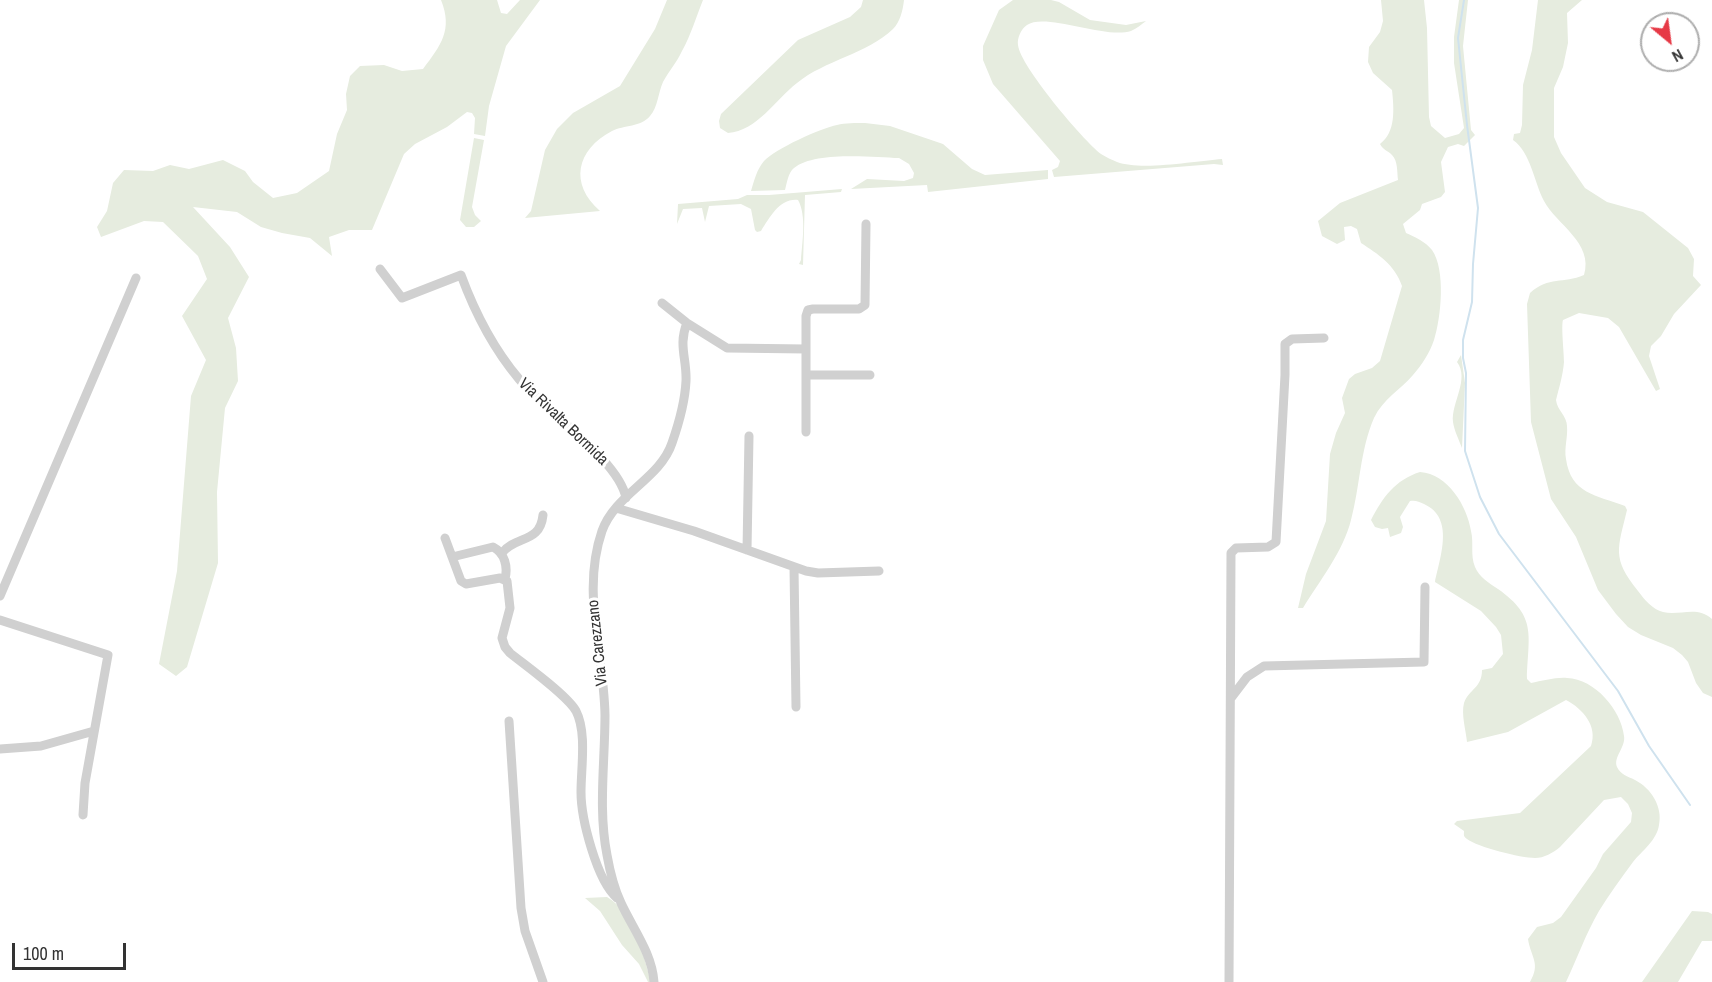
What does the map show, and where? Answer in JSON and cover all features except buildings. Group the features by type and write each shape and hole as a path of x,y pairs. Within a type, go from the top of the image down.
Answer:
{"street":[{"path":"806,432 806,316 808,310 813,309 859,309 865,305 866,224"},
{"name":"Via Rivalta Bormida","path":"380,269 402,298 461,274 475,313 490,340 510,368 548,410 604,461 622,484 626,498"},
{"path":"0,596 136,279"},
{"path":"662,303 687,323 729,349 806,349"},
{"name":"Via Carezzano","path":"654,982 645,949 619,900 612,878 604,834 602,799 604,706 592,597 594,568 602,533 616,508 659,465 672,443 686,384 682,341 687,323"},
{"path":"1229,982 1231,553 1237,548 1269,547 1276,540 1285,344 1293,339 1324,338"},
{"path":"806,375 870,375"},
{"path":"747,550 749,436"},
{"path":"616,508 688,529 814,573 879,571"},
{"path":"502,553 511,544 534,536 543,515"},
{"path":"445,538 459,577 466,584 505,579"},
{"path":"452,557 493,547 502,553 507,573 505,579"},
{"path":"794,567 796,707"},
{"path":"505,579 508,583 510,608 502,635 503,642 510,653 569,701 577,712 581,733 581,801 584,819 603,881 619,900"},
{"path":"1230,699 1247,676 1264,666 1424,662 1425,587"},
{"path":"0,620 108,655 85,787 83,815"},
{"path":"509,721 521,909 525,931 543,982"},
{"path":"0,749 41,746 94,730"}],"shaded area":[{"path":"441,0 497,0 501,13 507,14 520,0 540,0 506,46 489,106 485,136 474,134 475,118 472,113 467,112 447,127 415,144 404,154 372,230 349,230 329,237 332,256 310,238 261,227 237,212 193,207 230,247 249,277 228,318 236,348 238,381 225,408 217,492 218,563 187,667 176,676 159,664 177,571 191,396 206,360 182,316 207,279 198,256 163,222 144,221 101,237 97,227 107,211 113,183 124,170 153,171 170,165 189,169 223,160 245,171 253,182 273,198 297,193 329,171 337,134 347,110 346,94 350,76 360,66 384,65 402,71 423,69 443,37 446,20"},
{"path":"667,0 703,0 688,39 663,82 655,108 650,116 637,124 612,131 600,139 584,158 581,179 584,190 590,201 600,211 525,218 531,211 545,150 557,129 573,113 620,86 655,29"},
{"path":"863,0 904,0 898,23 883,38 871,45 808,75 748,127 728,133 720,128 721,114 798,40 850,17 861,7"},
{"path":"1013,0 1059,2 1090,20 1126,25 1146,21 1131,31 1120,33 1047,22 1027,25 1021,31 1018,45 1029,69 1067,119 1101,154 1127,165 1154,166 1222,159 1223,165 1054,177 1052,170 1058,167 1060,161 993,84 983,60 983,46 999,10"},
{"path":"1381,0 1424,0 1427,28 1429,117 1431,126 1445,138 1459,134 1464,128 1454,63 1454,37 1459,0 1468,0 1463,46 1471,130 1475,135 1464,146 1458,144 1448,147 1441,162 1445,192 1441,197 1422,204 1420,210 1403,224 1406,233 1417,238 1432,250 1439,269 1441,294 1434,340 1420,367 1382,405 1374,418 1363,456 1354,507 1343,543 1303,608 1298,608 1306,574 1326,521 1330,454 1345,413 1342,398 1349,379 1355,374 1372,368 1380,361 1402,286 1390,266 1361,243 1357,229 1351,226 1344,227 1345,240 1337,244 1322,236 1318,221 1340,203 1398,180 1394,157 1380,144 1391,127 1392,90 1373,73 1368,62 1369,47 1380,32 1383,21"},
{"path":"1538,0 1582,0 1567,13 1568,43 1563,67 1554,88 1554,137 1561,153 1585,188 1607,202 1643,212 1688,248 1694,259 1693,276 1701,285 1674,314 1661,336 1651,346 1649,356 1660,389 1656,391 1619,327 1608,318 1579,313 1563,320 1564,362 1556,400 1567,422 1566,455 1573,480 1586,492 1625,506 1627,510 1619,552 1620,561 1629,580 1646,601 1659,611 1694,612 1712,619 1712,697 1703,693 1696,683 1688,662 1682,655 1673,648 1628,627 1598,590 1576,537 1551,499 1531,422 1527,304 1530,293 1550,282 1584,275 1586,264 1579,244 1544,201 1524,152 1513,140 1514,134 1520,133 1522,125 1523,85 1532,50"},
{"path":"865,123 890,126 943,144 972,169 985,175 1048,170 1048,179 928,192 927,185 851,189 867,179 904,181 913,178 914,173 909,164 899,158 844,156 815,159 794,168 785,190 751,191 764,161 778,151 820,130 843,124"},
{"path":"474,138 484,140 472,207 475,215 481,221 474,227 466,227 460,220"},
{"path":"842,189 841,192 805,195 803,265 799,264 803,222 798,200 781,205 761,231 757,232 751,209 741,204 709,206 705,222 702,208 683,209 677,224 678,204 738,199 747,195"},
{"path":"1461,355 1465,383 1462,448 1453,422 1462,376 1457,362"},
{"path":"1420,472 1439,479 1454,493 1469,521 1473,558 1477,571 1485,580 1511,599 1525,618 1529,639 1527,679 1531,683 1567,678 1587,684 1597,690 1612,706 1622,726 1624,740 1617,759 1617,767 1622,774 1641,783 1651,793 1657,805 1660,818 1655,836 1615,886 1599,911 1566,982 1530,982 1535,965 1528,939 1537,927 1553,923 1561,917 1596,868 1603,854 1631,822 1632,813 1628,804 1621,797 1604,800 1560,847 1548,855 1535,858 1510,854 1472,842 1466,838 1464,831 1454,824 1457,821 1520,813 1591,746 1593,739 1588,719 1566,700 1508,732 1467,742 1463,717 1464,703 1478,685 1482,670 1492,668 1503,654 1501,635 1481,611 1435,582 1443,539 1440,519 1434,510 1419,502 1410,501 1400,517 1403,527 1401,533 1390,537 1388,528 1375,527 1371,520 1391,490 1411,475"},
{"path":"607,897 616,904 630,923 641,947 651,982 648,982 639,964 622,945 600,911 585,898"},
{"path":"1692,911 1712,914 1712,941 1702,941 1678,982 1642,982"}],"waterway":[{"path":"1464,0 1458,38 1478,208 1472,302 1463,340 1466,373 1465,451 1480,497 1499,534 1618,691 1649,746 1690,805"}]}
